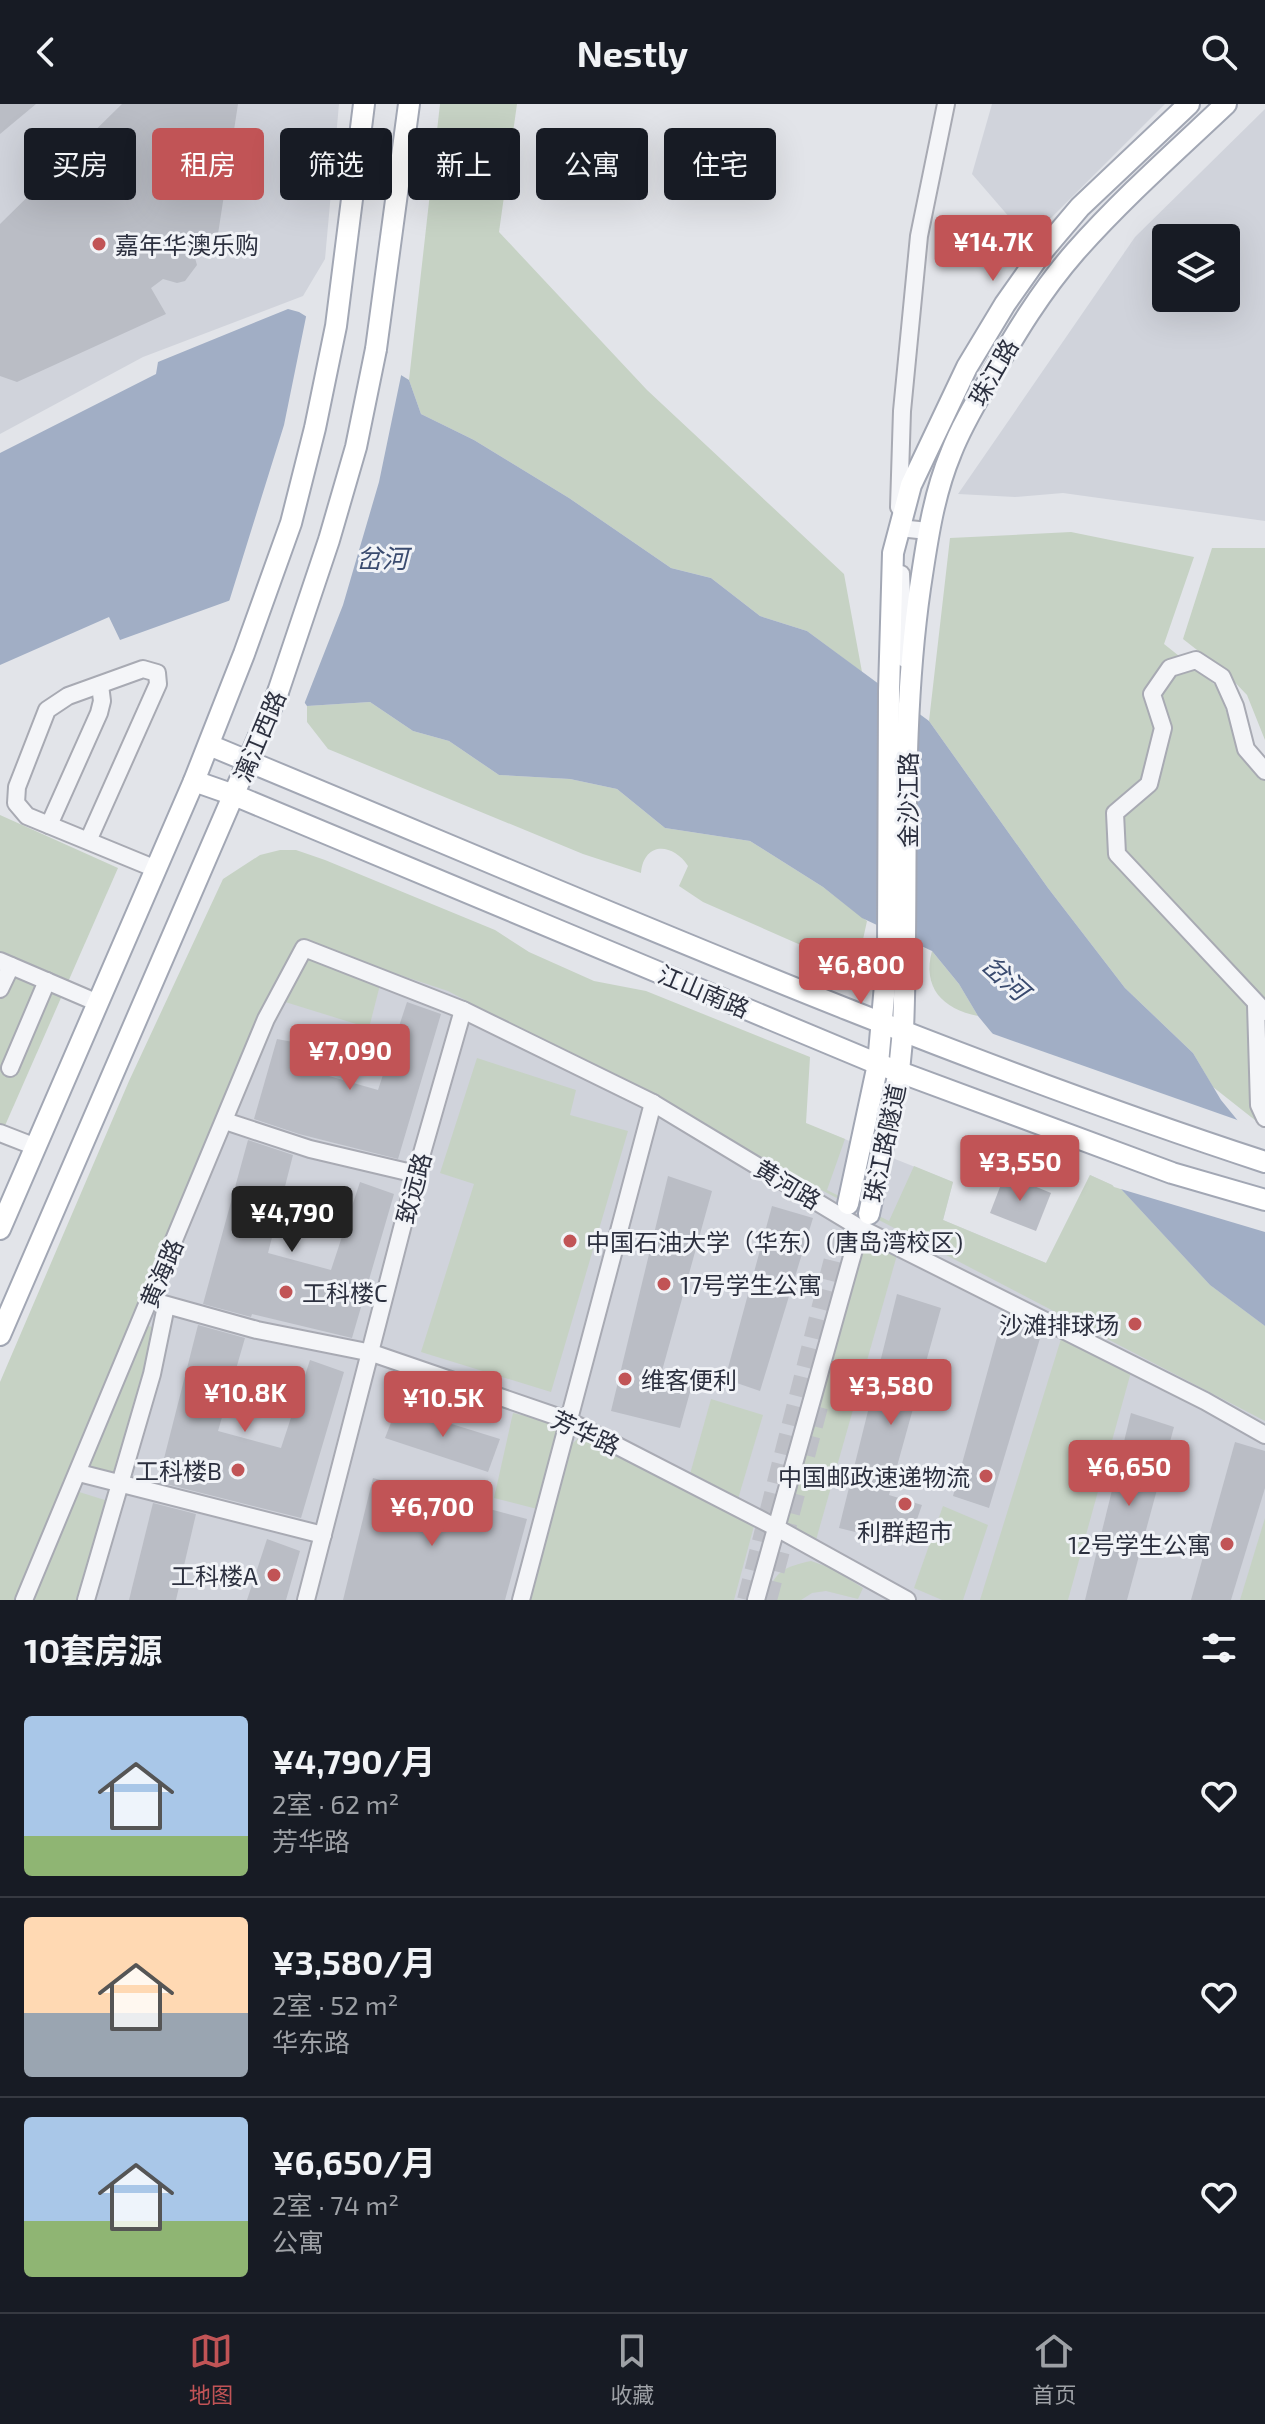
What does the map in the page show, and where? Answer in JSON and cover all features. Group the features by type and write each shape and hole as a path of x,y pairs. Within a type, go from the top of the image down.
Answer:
{"main road":[{"name":"漓江西路","path":"0,1229 209,745 291,523 336,326 364,104"},
{"name":"漓江西路","path":"0,1335 278,692 329,540 356,447 376,349 409,104"},
{"name":"珠江路","path":"899,528 911,485 932,439 967,367 1005,304 1041,253 1080,207 1189,104"},
{"name":"珠江路","path":"908,715 928,531 937,491 951,451 974,405 1024,318 1074,254 1132,192 1226,104"},
{"name":"金沙江路","path":"899,528 893,553 889,691 897,954 903,1030 899,1071"},
{"name":"金沙江路","path":"878,1064 881,1023 897,954 908,715"},
{"name":"江山南路","path":"209,745 881,1023 1120,1114 1265,1162"},
{"name":"江山南路","path":"194,781 878,1064 1172,1173 1265,1200"},
{"name":"珠江路隧道","path":"848,1204 878,1064"},
{"name":"珠江路隧道","path":"864,1221 899,1071"}],"street":[{"name":"金沙江路","path":"908,715 899,528 902,411 919,236 946,104"},
{"path":"899,528 928,531"},
{"path":"1265,771 1246,749 1235,706 1222,677 1196,660 1170,668 1152,694 1163,728 1149,784 1115,813 1117,854 1260,1008 1259,1105 1265,1118"},
{"path":"88,841 158,684 157,673 143,669 68,696 47,710 17,787 16,803 27,816 156,869"},
{"path":"49,825 99,713 102,701 100,685"},
{"name":"黄河路","path":"304,948 463,1010 653,1103 864,1221 1265,1435"},
{"name":"黄海路","path":"24,1600 266,1019 304,948"},
{"path":"0,989 6,963 98,1003"},
{"path":"10,1068 47,981"},
{"name":"致远路","path":"306,1600 416,1174 463,1010"},
{"path":"521,1600 653,1103"},
{"path":"225,1121 310,1149 416,1174"},
{"path":"0,1133 36,1147"},
{"path":"756,1600 864,1221"},
{"name":"芳华路","path":"149,1300 257,1330 372,1353 567,1420 775,1527 907,1600"},
{"path":"86,1600 152,1374 166,1306"},
{"path":"79,1473 323,1535"}],"shaded area":[{"path":"0,104 339,104 337,128 280,128 280,200 330,200 325,259 303,296 143,357 0,434"},
{"path":"992,104 1165,104 1029,240 972,174"},
{"path":"1265,109 1265,521 1063,493 1015,497 958,494 1135,237"},
{"name":"中国石油大学（华东）(唐岛湾校区)","path":"285,917 953,1182 943,1220 1046,1263 1090,1175 1121,1189 1210,1285 1265,1326 1265,1600 0,1600 0,1561"}],"green space":[{"path":"440,104 517,104 514,128 437,128"},
{"path":"429,200 504,200 499,232 647,390 844,574 862,672 807,631 760,616 711,578 671,568 569,498 474,440 421,414 409,380"},
{"path":"1071,532 1194,557 1164,644 1218,687 1240,752 1265,773 1265,1128 1213,1087 1193,1053 1125,988 1048,888 929,721 950,538"},
{"path":"1212,548 1265,548 1265,740 1247,695 1224,671 1183,639"},
{"path":"370,702 413,731 449,741 499,775 570,779 617,789 665,828 750,841 823,887 867,921 862,944 845,957 828,957 703,902 679,886 688,866 675,853 660,849 653,851 643,863 641,873 583,854 328,749 307,722 307,706"},
{"path":"0,815 118,868 0,1137"},
{"path":"296,850 325,860 495,930 529,952 594,981 646,991 810,1057 806,1123 845,1139 827,1190 889,1221 914,1166 953,1182 943,1220 1046,1263 1090,1175 1121,1189 1210,1285 1265,1326 1265,1421 448,991 300,942 292,952 20,1600 0,1600 0,1382 129,1081 223,879 260,855"},
{"path":"932,951 959,984 978,1016 954,1008 938,994 930,975"},
{"path":"306,954 380,985 369,1028 282,1001"},
{"path":"477,1058 576,1090 570,1115 628,1131 551,1392 421,1352 474,1184 440,1173"},
{"path":"864,1237 897,1255 816,1540 783,1523"},
{"path":"146,1325 160,1330 115,1475 88,1465"},
{"path":"1061,1339 1131,1372 1068,1600 980,1600"},
{"path":"711,1399 763,1415 738,1499 690,1474"},
{"path":"513,1413 560,1424 541,1510 494,1498"},
{"path":"580,1437 754,1526 734,1600 528,1600 568,1447"},
{"path":"76,1491 108,1501 79,1600 31,1600"},
{"path":"943,1506 988,1525 963,1600 942,1600 914,1588"},
{"path":"1265,1518 1265,1600 1240,1600"},
{"path":"811,1561 831,1568 863,1588 858,1599 826,1591 812,1593 801,1600 765,1600 781,1572"}],"water":[{"name":"岔河","path":"288,309 299,312 409,380 421,414 474,440 569,498 671,568 711,578 760,616 807,631 929,721 1048,888 1125,988 1193,1053 1221,1100 1265,1154 1265,1326 1210,1285 1121,1189 978,1016 959,984 932,951 862,918 823,887 750,841 665,828 617,789 570,779 499,775 449,741 413,731 370,702 307,706 231,600 120,640 109,617 0,665 0,453 156,374 158,362"}],"pier":[{"path":"307,312 402,371 379,482 343,605 303,707 228,605 284,425"},
{"path":"985,1031 1243,1122 1265,1151 1265,1232 1114,1187"}],"building":[{"path":"0,104 36,104 0,134"},
{"name":"嘉年华澳乐购","path":"122,104 238,104 234,128 152,128 152,200 223,200 218,234 203,238 193,251 197,265 185,281 177,283 163,279 151,288 166,314 17,382 0,376 0,224 24,200 136,200 136,128 98,128"},
{"path":"407,1002 441,1014 398,1159 299,1134 254,1119 277,1039 320,1047 315,1072 378,1090"},
{"name":"工科楼C","path":"248,1140 293,1155 268,1253 331,1270 360,1182 394,1194 352,1338 203,1304"},
{"path":"1005,1174 1051,1193 1036,1231 990,1213"},
{"name":"17号学生公寓","path":"668,1176 712,1191 660,1378 692,1385 680,1428 611,1411"},
{"path":"772,1206 813,1218 760,1391 725,1379"},
{"path":"897,1294 941,1308 889,1495 922,1505 908,1545 839,1528"},
{"path":"1001,1323 1041,1335 989,1508 953,1496"},
{"name":"工科楼B","path":"198,1325 245,1338 218,1431 281,1448 310,1360 344,1372 301,1518 158,1482"},
{"path":"397,1407 500,1439 488,1472 385,1438"},
{"path":"1131,1413 1174,1427 1127,1600 1085,1600"},
{"name":"12号学生公寓","path":"1235,1442 1265,1451 1265,1488 1231,1600 1191,1600"},
{"path":"373,1478 527,1519 505,1600 343,1600"},
{"path":"153,1503 196,1514 176,1600 129,1600"},
{"name":"工科楼A","path":"267,1539 300,1551 286,1600 247,1600"}],"tunnel":[{"path":"747,1600 848,1204"},
{"path":"767,1600 820,1399"}],"place":[{"name":"嘉年华澳乐购","path":"99,244"},
{"name":"中国石油大学（华东）(唐岛湾校区)","path":"570,1241"},
{"name":"17号学生公寓","path":"664,1284"},
{"name":"工科楼C","path":"286,1292"},
{"name":"沙滩排球场","path":"1135,1324"},
{"name":"维客便利","path":"625,1379"},
{"name":"工科楼B","path":"238,1470"},
{"name":"中国邮政速递物流","path":"986,1476"},
{"name":"利群超市","path":"905,1504"},
{"name":"12号学生公寓","path":"1227,1544"},
{"name":"工科楼A","path":"274,1575"}]}
